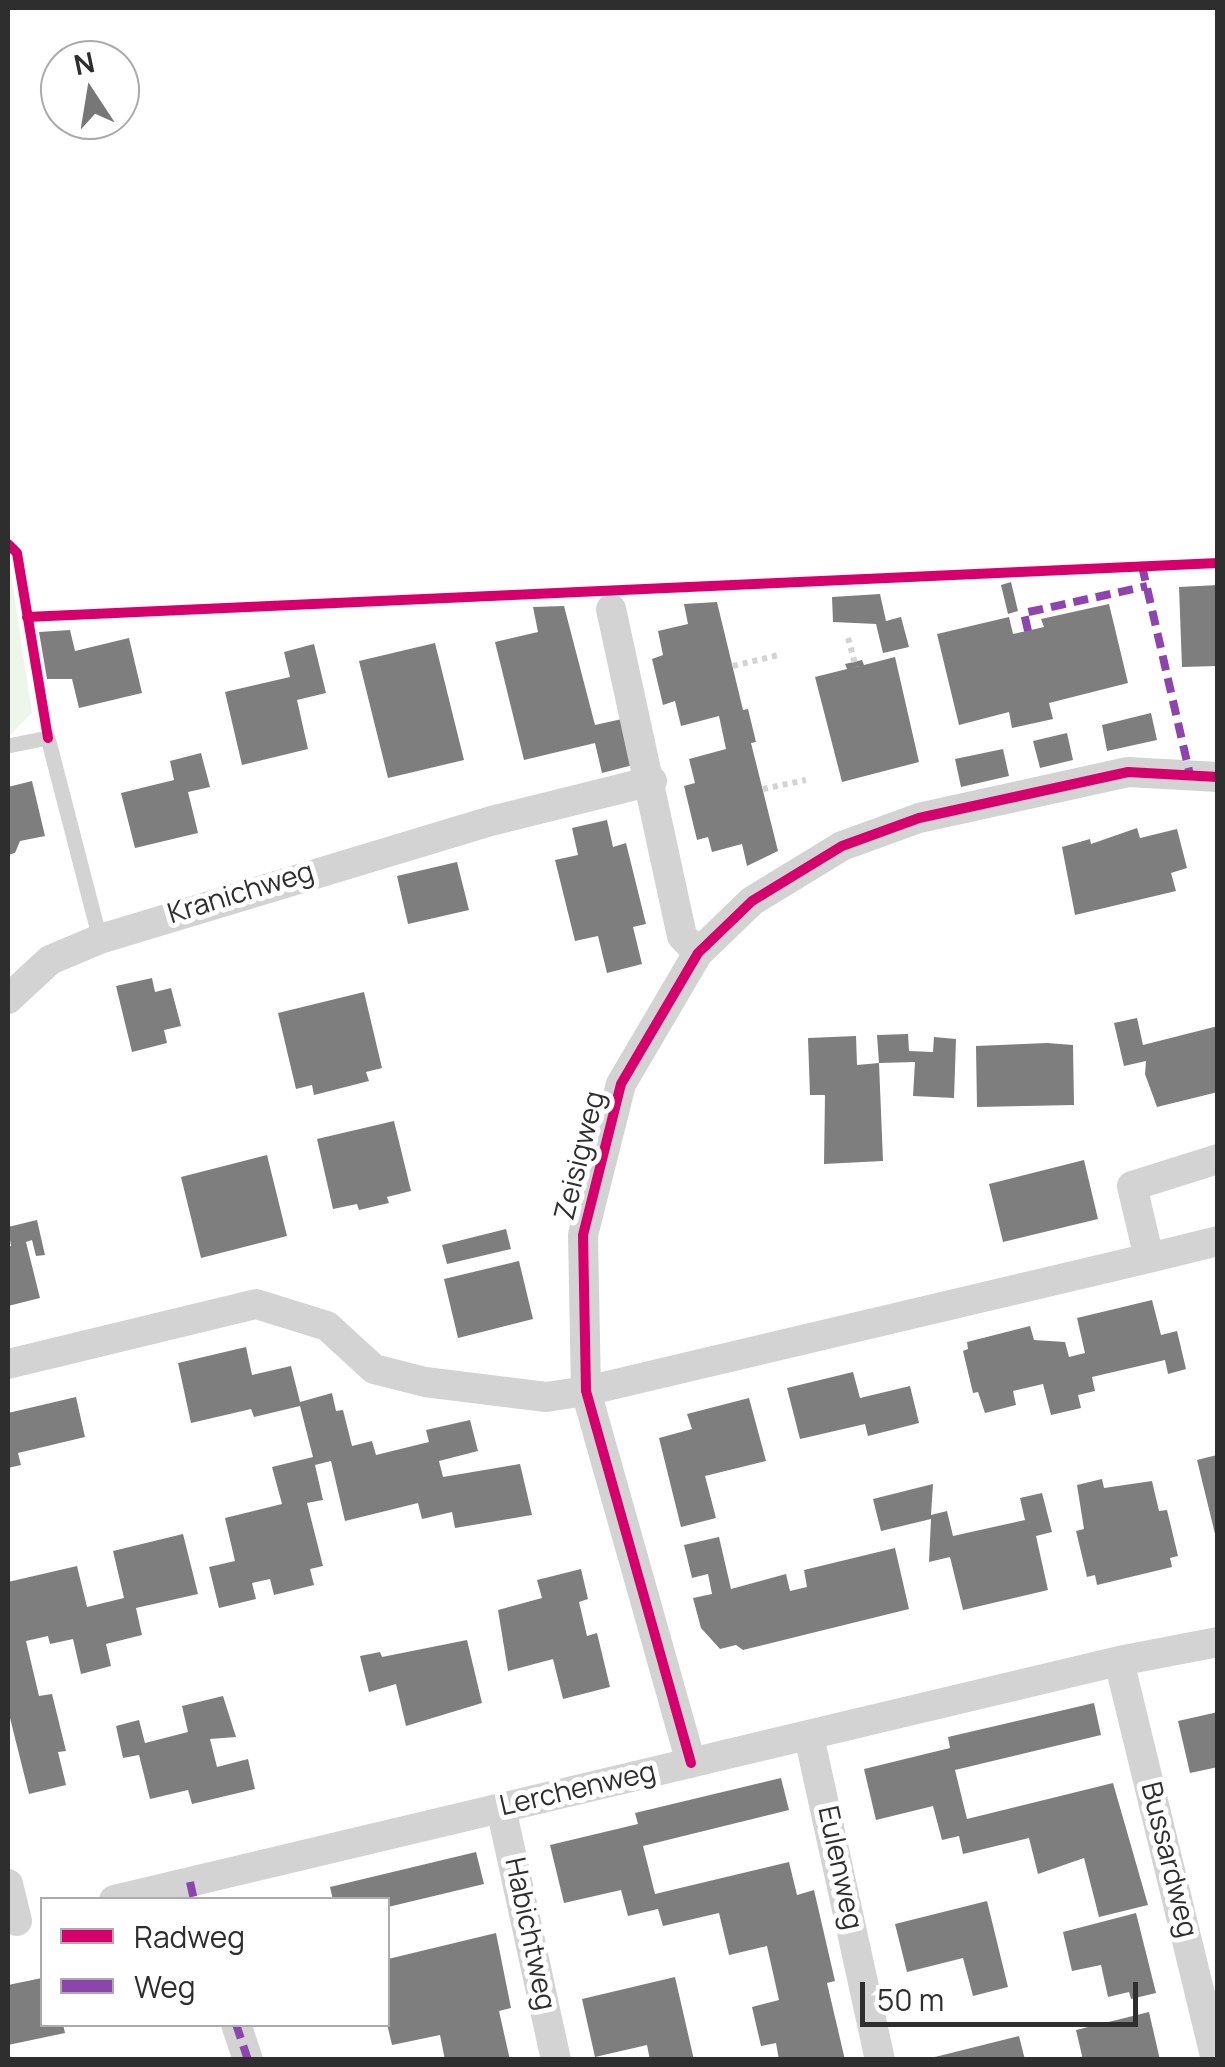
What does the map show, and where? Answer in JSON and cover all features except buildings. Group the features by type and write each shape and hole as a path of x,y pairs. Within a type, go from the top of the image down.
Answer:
{"street":[{"path":"612,609 652,781 682,936 698,953"},
{"name":"Zeisigweg","path":"690,1763 586,1390 583,1234 621,1084 698,953 769,890 842,846 918,818 1128,772 1218,777"},
{"name":"Kranichweg","path":"8,1000 50,960 100,939 491,821 652,781"},
{"path":"1149,1258 1132,1186 1218,1159"},
{"path":"8,1364 256,1304 327,1326 374,1369 425,1382 546,1397 1218,1241"},
{"name":"Lerchenweg","path":"140,1897 192,1891 501,1808 1119,1661 1218,1642"},
{"name":"Bussardweg","path":"1119,1661 1216,2060"},
{"name":"Eulenweg","path":"809,1736 880,2060"},
{"name":"Habichtweg","path":"501,1808 556,2060"},
{"path":"8,1884 22,1920"},
{"path":"237,2027 248,2060"}],"lane":[{"path":"8,746 48,738 100,939"}],"path":[{"path":"848,638 856,668"},
{"path":"732,666 780,655"},
{"path":"762,789 806,780"}],"shaded area":[{"path":"8,554 32,713 8,737"}],"marked path":[{"path":"1142,566 1190,775"},
{"path":"1028,631 1024,613 1147,586"},
{"path":"190,1882 193,1897"},
{"path":"237,2027 248,2060"}],"cycle path":[{"path":"8,544 17,553 48,738"},
{"path":"27,617 1218,563"},
{"path":"691,1763 586,1391 583,1235 621,1084 698,953 752,901 842,846 919,818 1128,772 1218,777"}]}
